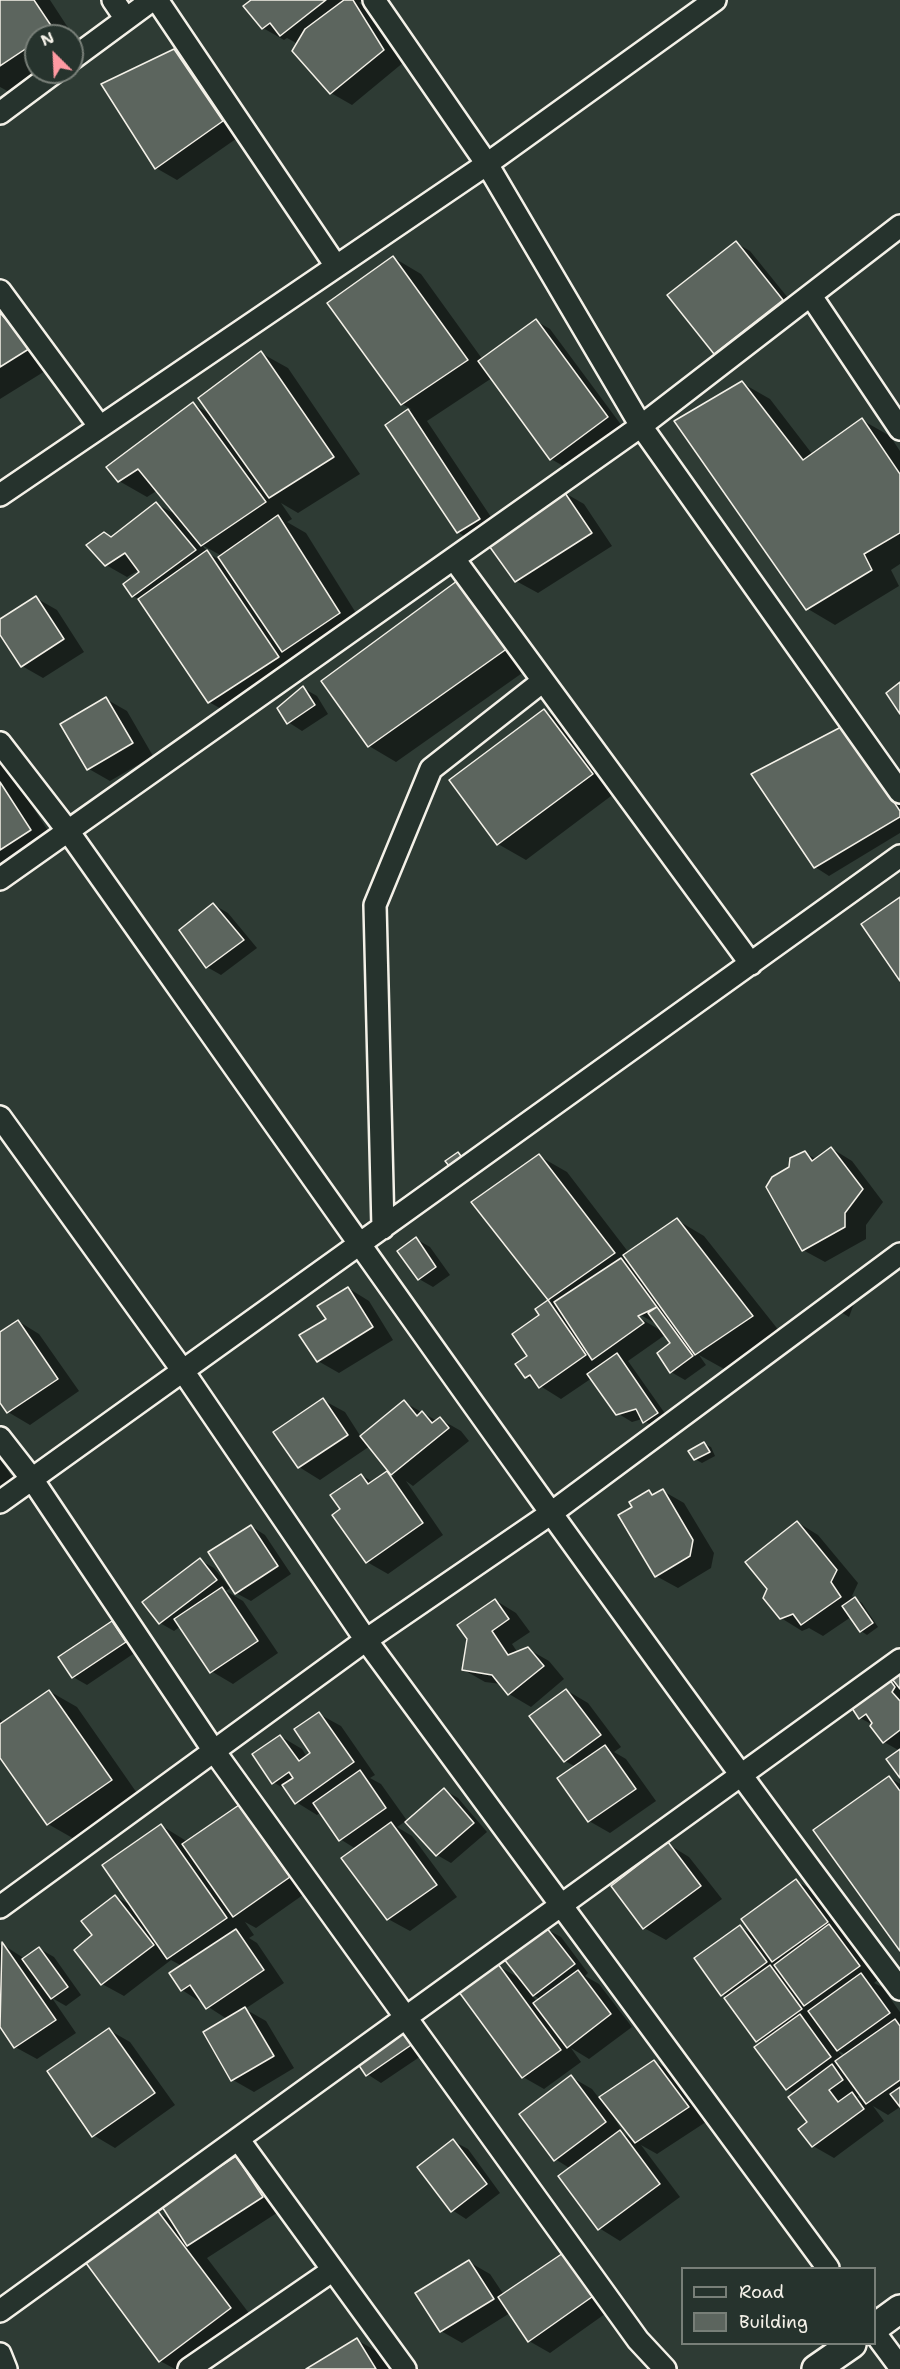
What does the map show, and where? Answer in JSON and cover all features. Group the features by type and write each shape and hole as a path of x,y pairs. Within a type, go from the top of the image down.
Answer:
{"street":[{"path":"113,0 126,19"},
{"path":"84,50 152,0"},
{"path":"157,0 336,266"},
{"path":"374,0 487,164 641,426 900,792"},
{"path":"0,495 487,164 715,0"},
{"path":"0,113 39,84"},
{"path":"0,879 641,426 900,226"},
{"path":"0,291 100,427"},
{"path":"811,296 900,429"},
{"path":"454,558 751,964"},
{"path":"383,1228 375,905 431,769 543,681"},
{"path":"0,743 68,831 550,1514 740,1776 900,1989"},
{"path":"0,1502 900,856"},
{"path":"0,1117 183,1371 366,1640 827,2267"},
{"path":"0,1907 366,1640 550,1514 900,1254"},
{"path":"0,1438 32,1479 214,1751 638,2340 665,2369"},
{"path":"0,2311 900,1660"},
{"path":"238,2139 405,2369"},
{"path":"189,2369 333,2270"},
{"path":"876,2328 900,2309"},
{"path":"876,2333 900,2367"},
{"path":"816,2369 849,2345"},
{"path":"0,2354 6,2369"}],"building":[{"path":"0,0 34,0 50,24 24,24 24,50 0,66"},
{"path":"251,0 326,0 280,36 270,23 262,29 243,6"},
{"path":"344,0 353,0 384,50 330,94 292,51 305,29"},
{"path":"174,49 223,121 155,169 101,84"},
{"path":"736,241 783,300 714,354 667,295"},
{"path":"393,256 468,360 401,405 327,303"},
{"path":"0,313 32,347 0,367"},
{"path":"536,319 608,417 550,460 478,361"},
{"path":"261,351 334,457 269,498 198,398"},
{"path":"742,381 803,460 862,418 900,474 900,533 864,554 872,570 806,610 674,421"},
{"path":"193,402 266,502 201,546 138,469 118,482 106,467"},
{"path":"408,409 480,519 457,533 385,425"},
{"path":"563,490 592,533 515,582 487,543"},
{"path":"156,502 196,550 132,597 123,584 139,572 125,553 105,566 86,545 104,532 111,537"},
{"path":"278,515 340,613 282,652 218,557"},
{"path":"207,550 279,657 208,703 138,599"},
{"path":"461,578 508,648 368,747 321,681"},
{"path":"36,596 64,639 21,667 0,635 0,619"},
{"path":"900,682 900,714 886,693"},
{"path":"303,686 315,705 287,724 277,708"},
{"path":"106,697 133,743 87,770 60,724"},
{"path":"544,709 593,774 497,845 449,780"},
{"path":"843,726 900,811 900,817 814,868 751,774"},
{"path":"0,782 31,830 0,850"},
{"path":"900,897 900,981 861,924"},
{"path":"213,903 244,940 206,968 179,930"},
{"path":"831,1147 863,1189 845,1213 845,1227 802,1251 766,1187 772,1177 789,1167 790,1158 805,1151 812,1161"},
{"path":"458,1152 466,1163 454,1172 445,1161"},
{"path":"539,1154 615,1253 548,1300 471,1202"},
{"path":"677,1218 753,1316 695,1355 623,1255"},
{"path":"416,1237 436,1267 418,1280 397,1251"},
{"path":"621,1258 657,1307 638,1316 644,1323 592,1360 554,1302"},
{"path":"348,1287 373,1327 317,1362 299,1335 326,1319 317,1306"},
{"path":"548,1300 586,1355 539,1388 530,1375 525,1378 515,1364 527,1356 512,1334 539,1315 535,1309"},
{"path":"657,1307 693,1356 670,1373 657,1353 670,1343 648,1313"},
{"path":"18,1320 58,1379 7,1413 0,1403 0,1332"},
{"path":"617,1353 658,1413 643,1423 636,1409 616,1415 587,1374"},
{"path":"323,1398 348,1435 298,1468 273,1432"},
{"path":"404,1400 417,1416 422,1411 432,1423 440,1417 449,1428 391,1475 360,1436"},
{"path":"704,1442 710,1452 694,1460 688,1451"},
{"path":"387,1471 423,1523 366,1563 332,1515 340,1509 330,1495 361,1474 368,1484"},
{"path":"663,1489 693,1540 690,1556 655,1577 618,1515 632,1507 629,1502 649,1490 652,1495"},
{"path":"797,1521 837,1570 831,1582 841,1597 801,1625 793,1614 780,1619 763,1598 767,1589 745,1562"},
{"path":"251,1525 278,1566 235,1594 208,1552"},
{"path":"200,1558 217,1580 159,1624 142,1602"},
{"path":"222,1587 258,1641 210,1673 174,1619"},
{"path":"855,1597 873,1623 860,1632 842,1606"},
{"path":"495,1599 509,1619 492,1631 508,1655 528,1647 544,1666 508,1695 492,1675 462,1670 467,1639 457,1625"},
{"path":"112,1621 126,1642 72,1678 58,1657"},
{"path":"900,1667 900,1689 889,1675"},
{"path":"887,1676 895,1687 892,1692 900,1701 900,1730 883,1743 870,1726 872,1723 866,1714 859,1719 848,1702"},
{"path":"566,1689 601,1735 564,1762 529,1716"},
{"path":"49,1690 112,1780 47,1825 0,1758 0,1724"},
{"path":"319,1712 354,1762 295,1804 282,1785 293,1778 289,1772 272,1784 252,1754 280,1735 299,1761 310,1753 294,1729"},
{"path":"605,1745 636,1789 588,1822 557,1778"},
{"path":"900,1749 900,1778 886,1759"},
{"path":"360,1770 386,1808 339,1841 313,1803"},
{"path":"889,1776 900,1791 900,1951 813,1830"},
{"path":"444,1788 474,1823 436,1856 405,1822"},
{"path":"239,1805 290,1877 233,1917 182,1844"},
{"path":"391,1822 437,1885 387,1920 341,1858"},
{"path":"161,1824 227,1918 167,1959 102,1865"},
{"path":"668,1842 701,1886 643,1929 611,1886"},
{"path":"796,1879 828,1922 772,1962 741,1919"},
{"path":"115,1895 154,1945 101,1985 74,1950 92,1935 81,1921"},
{"path":"829,1924 860,1966 804,2006 774,1965"},
{"path":"740,1925 767,1962 721,1996 694,1958"},
{"path":"546,1927 575,1964 533,1996 504,1959"},
{"path":"236,1929 264,1970 206,2009 190,1985 181,1991 169,1973"},
{"path":"2,1942 56,2020 14,2048 0,2027"},
{"path":"39,1947 68,1987 51,1999 22,1959"},
{"path":"498,1964 561,2050 522,2078 459,1992"},
{"path":"770,1965 802,2009 756,2042 724,1998"},
{"path":"578,1970 611,2014 567,2048 533,2003"},
{"path":"861,1973 890,2013 837,2051 808,2011"},
{"path":"245,2007 274,2056 231,2081 203,2032"},
{"path":"800,2014 831,2057 786,2090 754,2047"},
{"path":"895,2019 900,2026 900,2080 866,2104 835,2061"},
{"path":"109,2028 155,2093 92,2137 47,2071"},
{"path":"409,2030 417,2041 366,2076 358,2064"},
{"path":"654,2060 689,2107 635,2143 599,2097"},
{"path":"832,2064 843,2080 829,2090 838,2102 852,2092 864,2109 812,2147 798,2129 807,2122 788,2097"},
{"path":"571,2075 606,2122 554,2161 519,2114"},
{"path":"900,2087 900,2107 890,2094"},
{"path":"620,2130 660,2184 598,2230 558,2176"},
{"path":"453,2139 487,2184 451,2212 417,2167"},
{"path":"236,2156 263,2197 187,2246 161,2205"},
{"path":"157,2210 231,2308 159,2362 86,2263"},
{"path":"569,2249 599,2292 528,2342 498,2297"},
{"path":"469,2260 494,2299 440,2332 415,2293"},
{"path":"357,2338 376,2369 306,2369"}]}
